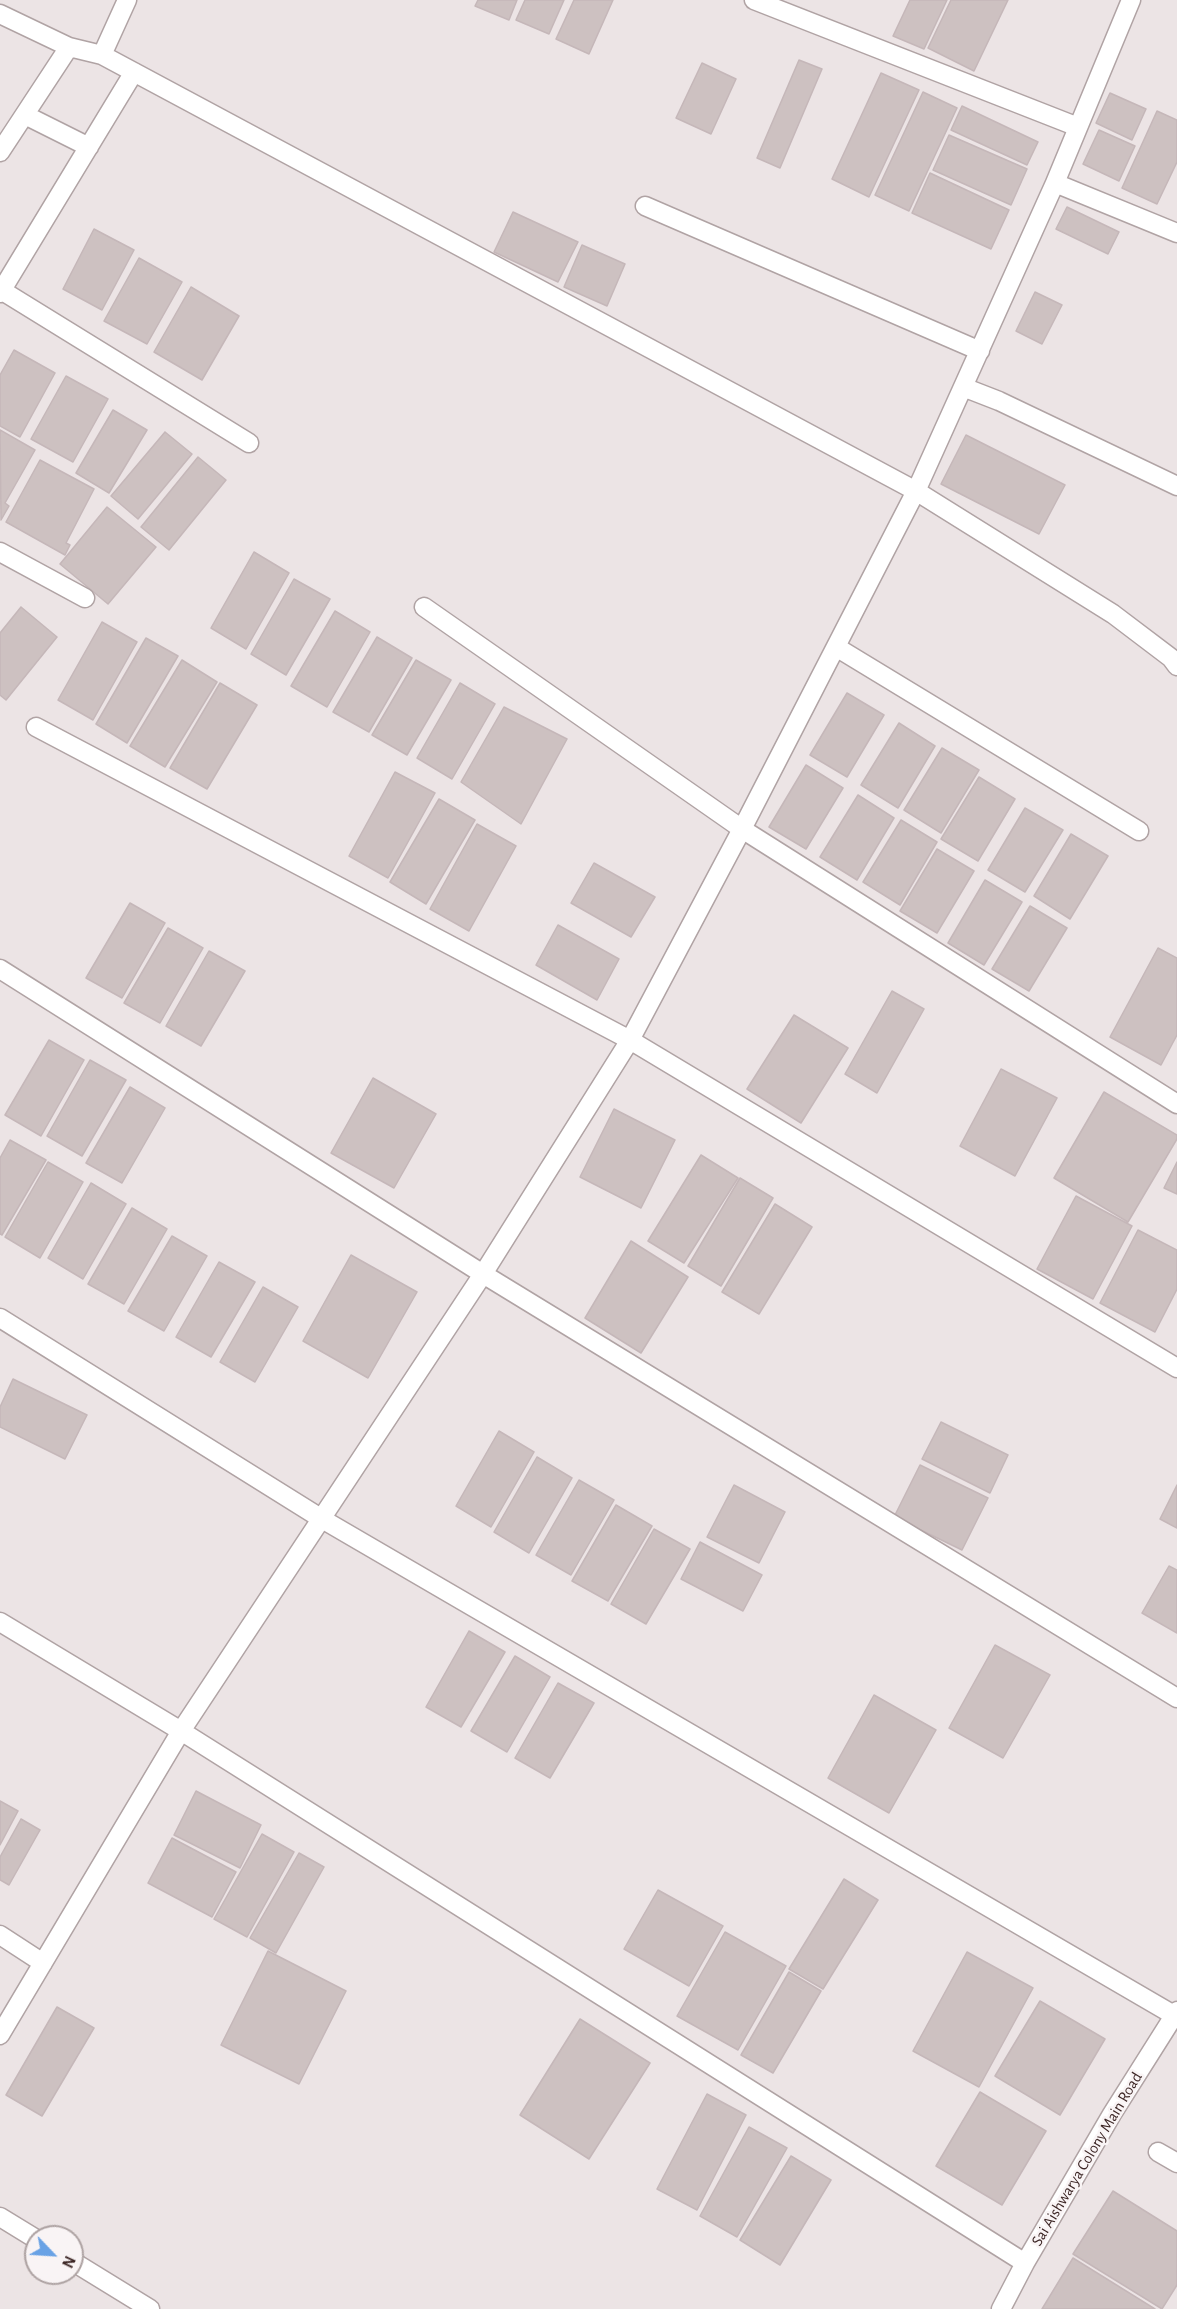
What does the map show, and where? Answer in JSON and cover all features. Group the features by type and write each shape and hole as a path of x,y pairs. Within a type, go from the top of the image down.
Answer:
{"street":[{"path":"102,55 127,0"},
{"path":"754,0 1078,127"},
{"path":"0,2035 182,1731 483,1274 630,1040 742,829 916,491 1055,183 1131,0"},
{"path":"0,14 69,47 102,55 916,491 1113,614 1171,658 1177,666"},
{"path":"0,153 69,47"},
{"path":"134,72 1,291 249,443"},
{"path":"24,115 89,147"},
{"path":"1055,183 1177,233"},
{"path":"645,206 980,351"},
{"path":"963,387 999,401 1177,486"},
{"path":"0,552 85,598"},
{"path":"424,607 742,829 1177,1104"},
{"path":"836,647 1139,831"},
{"path":"36,727 630,1040 1177,1368"},
{"path":"0,969 483,1274 1177,1698"},
{"path":"0,1318 322,1519 1176,2014"},
{"path":"0,1622 182,1731 1025,2263"},
{"path":"0,1935 44,1963"},
{"name":"Sai Aishwarya Colony Main Road","path":"1001,2309 1025,2263 1112,2114 1176,2014"},
{"path":"1158,2152 1177,2163"},
{"path":"0,2217 24,2232"},
{"path":"84,2268 150,2309"}],"building":[{"path":"478,0 517,0 509,20 475,6"},
{"path":"525,0 564,0 549,34 516,20"},
{"path":"574,0 613,0 589,54 556,39"},
{"path":"910,0 947,0 924,49 893,36"},
{"path":"951,0 1008,0 974,71 928,48"},
{"path":"799,60 822,69 780,168 757,158"},
{"path":"702,63 736,79 711,134 676,118"},
{"path":"881,73 919,90 869,197 832,179"},
{"path":"923,92 957,108 909,211 875,195"},
{"path":"1110,93 1146,109 1132,140 1096,123"},
{"path":"962,106 1038,142 1027,165 951,130"},
{"path":"1157,111 1177,120 1177,162 1157,204 1122,188"},
{"path":"1099,130 1135,146 1119,181 1083,164"},
{"path":"949,135 1027,169 1011,205 933,170"},
{"path":"930,173 1009,210 991,249 912,213"},
{"path":"1067,207 1119,232 1108,254 1056,229"},
{"path":"513,212 578,242 558,282 494,252"},
{"path":"94,229 134,250 102,310 63,289"},
{"path":"582,245 625,264 607,306 564,287"},
{"path":"139,258 182,282 147,344 104,321"},
{"path":"191,287 239,316 202,380 154,352"},
{"path":"1035,292 1062,305 1042,344 1016,331"},
{"path":"14,350 55,373 20,437 0,426 0,375"},
{"path":"66,376 108,399 73,462 31,439"},
{"path":"113,410 147,430 109,493 76,473"},
{"path":"0,430 35,450 5,503 9,506 1,520"},
{"path":"165,432 192,454 138,519 111,496"},
{"path":"966,435 1065,485 1039,534 941,484"},
{"path":"198,457 226,480 169,550 141,527"},
{"path":"40,460 94,489 66,543 70,545 65,555 6,522"},
{"path":"107,507 156,547 108,604 60,564"},
{"path":"254,552 289,573 246,649 211,628"},
{"path":"294,579 330,599 286,675 251,654"},
{"path":"21,607 57,637 6,700 0,695 0,633"},
{"path":"335,611 370,632 327,707 291,686"},
{"path":"102,622 137,642 93,720 58,700"},
{"path":"377,637 412,658 369,732 333,712"},
{"path":"146,638 178,656 127,743 96,724"},
{"path":"182,660 217,682 165,767 130,746"},
{"path":"416,660 451,680 407,755 372,735"},
{"path":"220,683 257,705 207,789 170,768"},
{"path":"460,683 495,704 452,779 417,758"},
{"path":"847,693 884,715 847,777 810,755"},
{"path":"504,707 567,739 521,824 461,782"},
{"path":"899,723 935,746 898,808 861,785"},
{"path":"942,748 979,770 941,833 904,810"},
{"path":"806,765 843,788 806,849 769,827"},
{"path":"395,772 435,793 388,878 349,856"},
{"path":"979,777 1015,799 978,861 941,839"},
{"path":"858,795 894,818 857,880 820,857"},
{"path":"439,799 475,820 426,904 390,882"},
{"path":"1025,808 1063,830 1025,892 988,870"},
{"path":"901,820 937,842 900,905 863,882"},
{"path":"477,824 516,846 469,931 430,909"},
{"path":"1071,834 1108,856 1070,919 1034,896"},
{"path":"937,849 974,871 937,933 900,911"},
{"path":"594,863 655,897 631,937 571,903"},
{"path":"985,880 1022,902 984,965 948,943"},
{"path":"130,903 165,923 122,998 86,978"},
{"path":"1030,906 1067,928 1029,991 992,969"},
{"path":"558,925 619,959 597,1000 536,965"},
{"path":"168,928 203,948 160,1023 124,1003"},
{"path":"1158,948 1177,958 1177,1035 1161,1065 1110,1037"},
{"path":"209,951 245,971 201,1046 166,1026"},
{"path":"892,991 924,1009 877,1093 845,1074"},
{"path":"794,1015 848,1048 801,1123 747,1089"},
{"path":"49,1040 84,1060 41,1136 5,1115"},
{"path":"90,1060 126,1080 82,1156 47,1136"},
{"path":"1001,1069 1057,1098 1015,1176 960,1146"},
{"path":"373,1078 436,1114 394,1188 331,1153"},
{"path":"130,1087 165,1108 122,1183 86,1163"},
{"path":"1104,1092 1177,1135 1177,1139 1128,1222 1054,1178"},
{"path":"614,1109 675,1140 641,1208 580,1177"},
{"path":"10,1140 46,1160 2,1235 0,1234 0,1158"},
{"path":"701,1155 738,1178 684,1263 648,1241"},
{"path":"48,1162 83,1182 40,1258 5,1237"},
{"path":"1177,1162 1177,1194 1164,1188"},
{"path":"740,1178 773,1198 721,1286 688,1266"},
{"path":"91,1183 126,1204 83,1279 48,1258"},
{"path":"1076,1196 1132,1226 1093,1299 1037,1269"},
{"path":"775,1204 812,1227 759,1314 722,1292"},
{"path":"132,1208 167,1229 124,1304 88,1284"},
{"path":"1138,1230 1177,1250 1177,1289 1155,1332 1100,1303"},
{"path":"172,1236 207,1256 164,1331 128,1311"},
{"path":"631,1241 688,1277 641,1353 585,1318"},
{"path":"351,1255 417,1292 368,1378 303,1341"},
{"path":"219,1262 255,1282 211,1357 176,1337"},
{"path":"263,1287 298,1307 255,1382 220,1362"},
{"path":"13,1379 87,1415 65,1459 0,1427 0,1407"},
{"path":"941,1422 1008,1455 990,1493 922,1459"},
{"path":"499,1431 534,1452 491,1527 456,1506"},
{"path":"537,1457 572,1478 529,1553 494,1532"},
{"path":"920,1465 988,1498 962,1550 894,1517"},
{"path":"579,1480 614,1500 571,1575 536,1555"},
{"path":"734,1485 785,1512 759,1563 707,1537"},
{"path":"1177,1485 1177,1528 1160,1519"},
{"path":"616,1505 652,1526 608,1601 572,1581"},
{"path":"654,1529 690,1549 646,1624 611,1604"},
{"path":"700,1542 762,1575 743,1611 681,1579"},
{"path":"1169,1566 1177,1570 1177,1633 1142,1613"},
{"path":"469,1631 505,1652 461,1727 426,1707"},
{"path":"995,1645 1050,1675 1003,1758 949,1728"},
{"path":"515,1656 550,1677 507,1752 471,1731"},
{"path":"558,1683 594,1703 550,1778 515,1758"},
{"path":"874,1695 936,1730 889,1813 828,1778"},
{"path":"196,1791 261,1825 240,1868 174,1835"},
{"path":"0,1801 18,1811 0,1845"},
{"path":"21,1819 40,1830 9,1885 0,1880 0,1857"},
{"path":"262,1834 294,1852 247,1937 214,1919"},
{"path":"172,1838 236,1872 212,1917 148,1883"},
{"path":"299,1853 324,1867 276,1953 250,1938"},
{"path":"844,1879 878,1900 823,1989 789,1969"},
{"path":"658,1890 723,1926 689,1986 624,1949"},
{"path":"725,1932 786,1966 738,2050 677,2016"},
{"path":"268,1951 346,1991 299,2084 221,2045"},
{"path":"967,1952 1033,1988 979,2087 913,2051"},
{"path":"789,1972 821,1991 773,2073 741,2055"},
{"path":"1040,2001 1105,2039 1060,2115 995,2076"},
{"path":"57,2007 94,2028 42,2116 6,2095"},
{"path":"580,2019 650,2063 589,2159 520,2115"},
{"path":"980,2092 1046,2131 1002,2205 936,2166"},
{"path":"707,2094 746,2115 697,2210 657,2189"},
{"path":"749,2127 787,2148 737,2237 700,2216"},
{"path":"791,2156 831,2180 780,2265 740,2240"},
{"path":"1113,2191 1177,2231 1177,2285 1162,2309 1073,2254"},
{"path":"1073,2258 1155,2309 1042,2309"}]}
